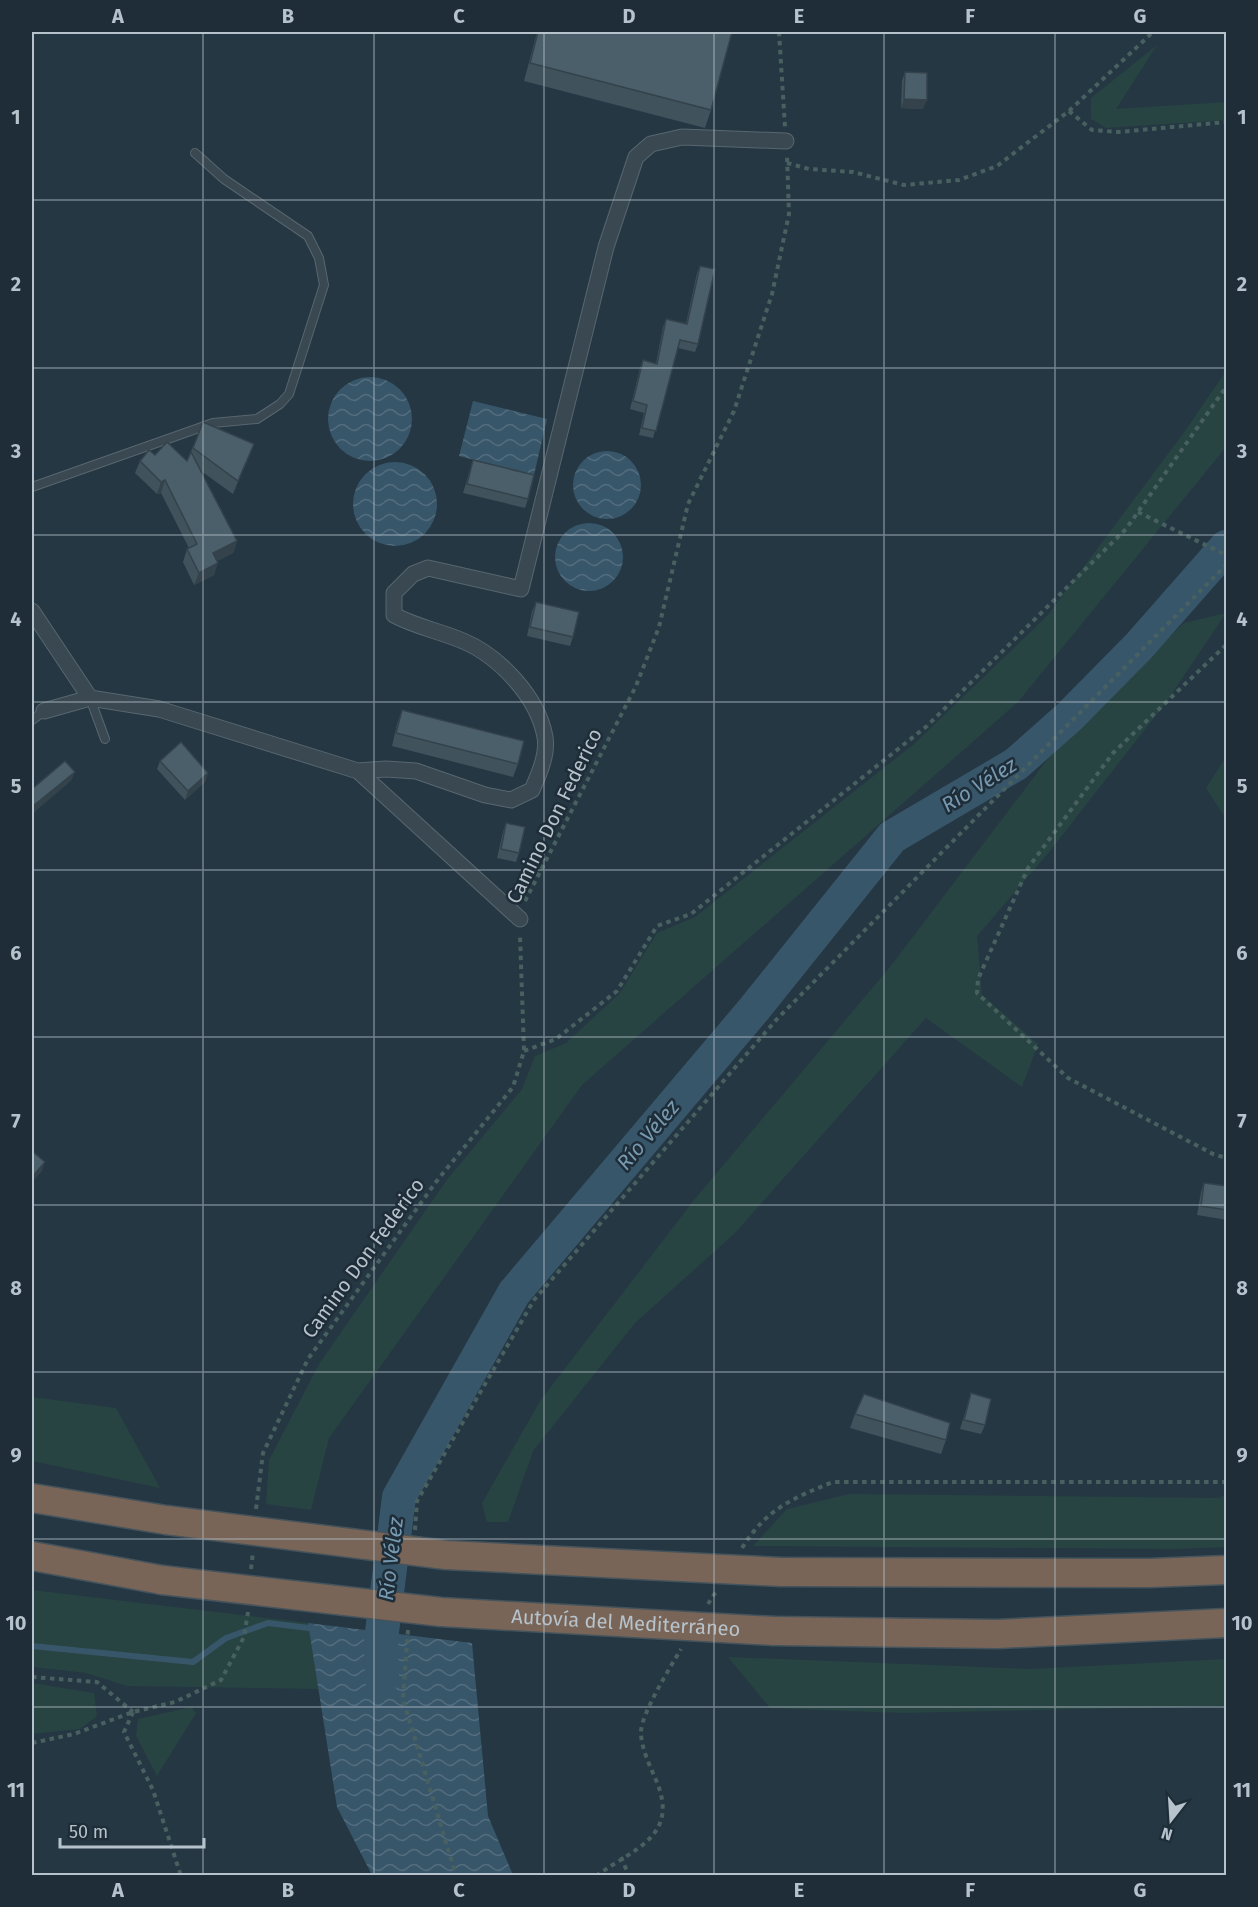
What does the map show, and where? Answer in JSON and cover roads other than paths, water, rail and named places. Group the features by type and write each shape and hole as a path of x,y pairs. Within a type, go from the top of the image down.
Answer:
{"highway":[{"path":"32,1493 98,1510"},
{"path":"32,1498 166,1520 446,1555 781,1572 1150,1573 1227,1570"},
{"name":"Autovía del Mediterráneo","path":"32,1556 162,1580 441,1612 774,1631 998,1634 1227,1623"},
{"path":"32,1564 162,1580"}],"street":[{"path":"38,715 90,698 159,709 358,771 386,769 416,771 485,795 511,800 532,790 542,769 545,737 532,704 514,680 489,656 466,642 409,624 394,615 394,593 413,574 428,568 521,588 606,247 636,157 651,144 682,137 786,141"},
{"path":"32,610 90,698"},
{"path":"358,771 520,919"}],"lane":[{"path":"32,487 213,423 257,419 280,404 289,394 324,285 319,258 308,236 224,179 195,153"},
{"path":"90,698 105,739"}],"water":[{"path":"370,377 386,380 400,389 409,403 412,419 409,435 400,449 386,458 370,461 354,458 340,449 331,435 328,419 331,403 340,389 354,380"},
{"path":"473,401 547,419 534,475 459,456"},
{"path":"607,451 620,454 631,461 638,472 641,485 638,498 631,509 620,516 607,519 594,516 583,509 576,498 573,485 576,472 583,461 594,454"},
{"path":"395,462 411,465 425,474 434,488 437,504 434,520 425,534 411,543 395,546 379,543 365,534 356,520 353,504 356,488 365,474 379,465"},
{"path":"596,523 608,529 617,538 623,550 621,570 613,581 596,591 582,591 565,581 557,570 555,550 565,533 576,525"},
{"path":"308,1623 472,1643 488,1816 513,1875 372,1875 337,1807"}],"waterway":[{"name":"Río Vélez","path":"382,1679 381,1640 399,1497 514,1293 755,1008 892,837 1016,764 1070,716 1139,646 1226,547"},
{"path":"32,1646 193,1662 226,1638 268,1623 317,1629"}]}
